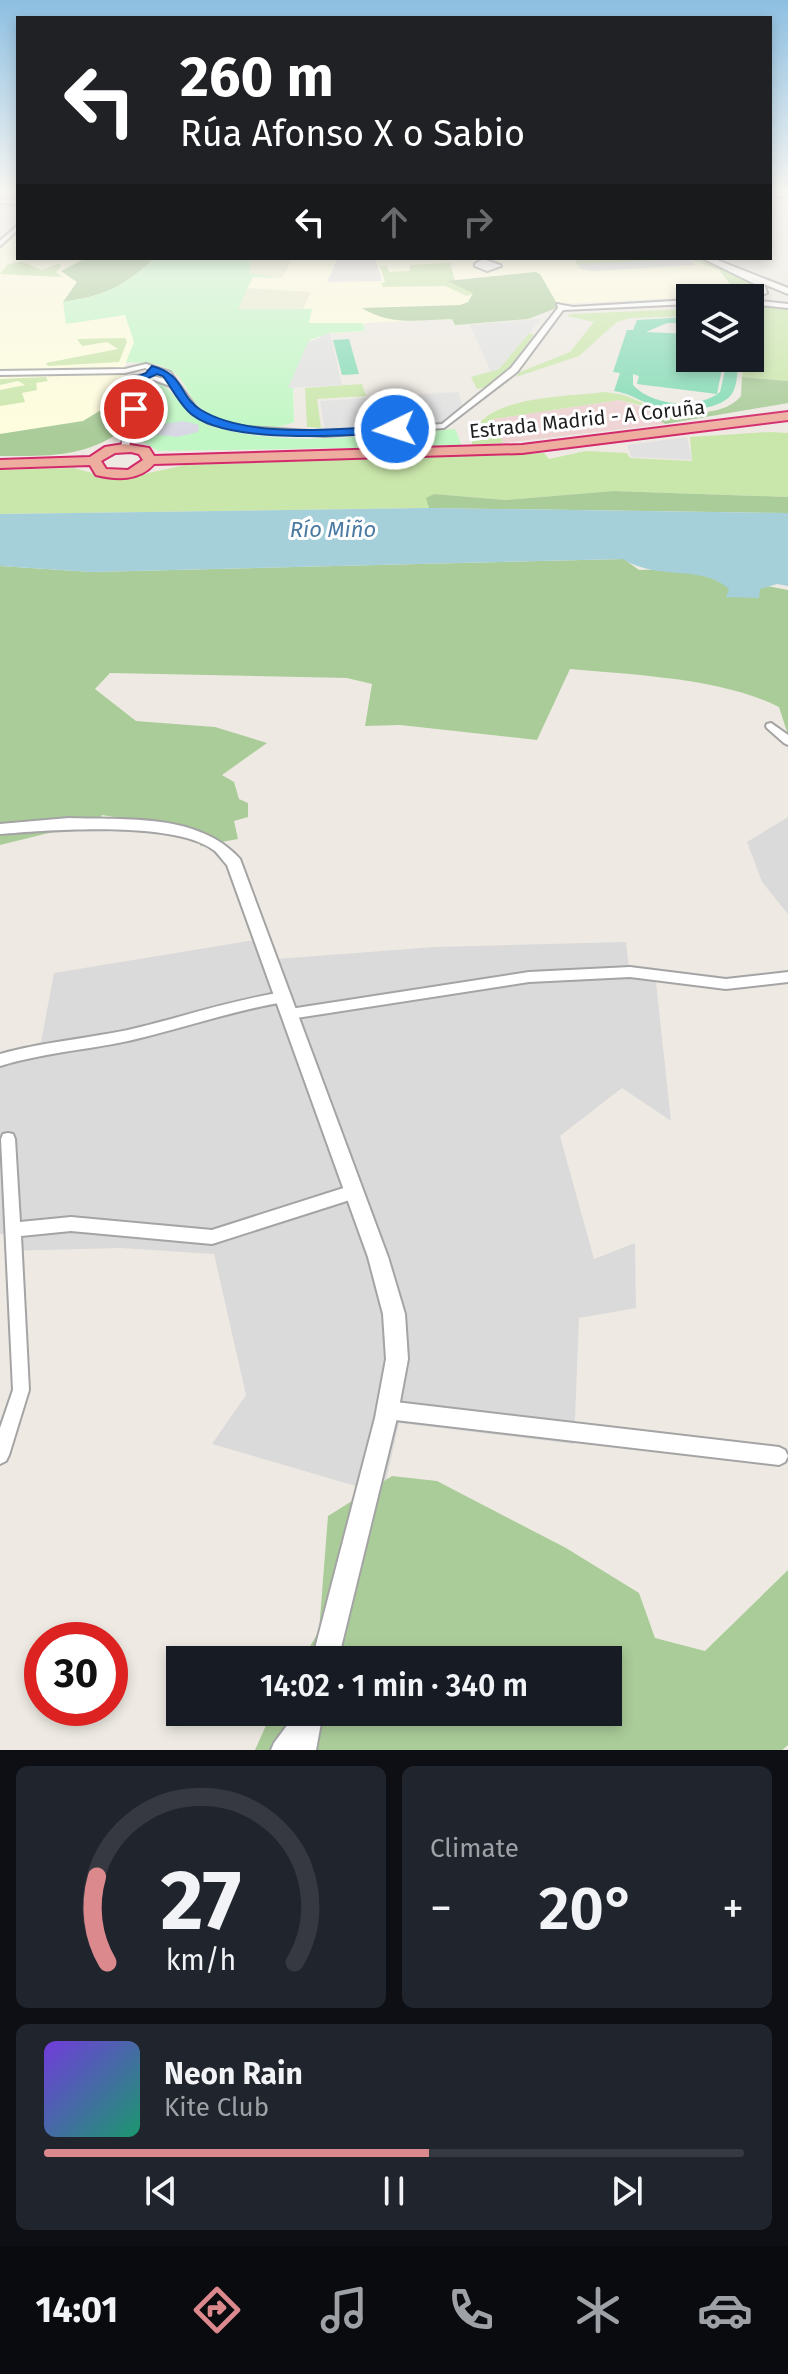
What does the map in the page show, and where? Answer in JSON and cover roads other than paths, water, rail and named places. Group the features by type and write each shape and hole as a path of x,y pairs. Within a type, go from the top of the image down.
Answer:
{"highway":[{"path":"651,434 788,407"},
{"name":"Estrada Madrid - A Coruña","path":"94,461 101,472 115,475 139,471 150,460 463,453 788,416"},
{"path":"703,427 788,427"},
{"name":"Estrada Madrid - A Coruña","path":"0,464 94,461 105,452 125,447 144,451 150,460"}],"street":[{"path":"729,271 760,284"},
{"path":"737,271 788,288"},
{"path":"748,271 788,288"},
{"path":"764,302 788,306"},
{"path":"0,373 125,371 136,366 152,369 167,374 194,411 211,421 245,429 325,434 444,426 514,370 566,308 676,303"},
{"path":"125,447 138,383 152,369"},
{"path":"125,371 126,377 138,383 165,381"},
{"path":"147,377 176,386"},
{"path":"771,726 788,741"},
{"path":"0,829 69,823 182,831 220,847 234,863 378,1257 394,1314 397,1359 387,1410 328,1646"},
{"path":"0,1060 33,1049 132,1034 209,1011 287,1006 529,977 630,972 726,984 788,977"},
{"path":"0,1455 21,1390 8,1139"},
{"path":"14,1230 71,1224 212,1237 353,1192"},
{"path":"387,1410 779,1456"},
{"path":"281,1750 299,1726"},
{"path":"302,1750 307,1726"}],"water":[{"name":"Río Miño","path":"429,508 788,513 788,586 777,584 760,589 759,598 726,597 729,589 718,581 636,566 623,559 92,572 0,566 0,514"}]}
